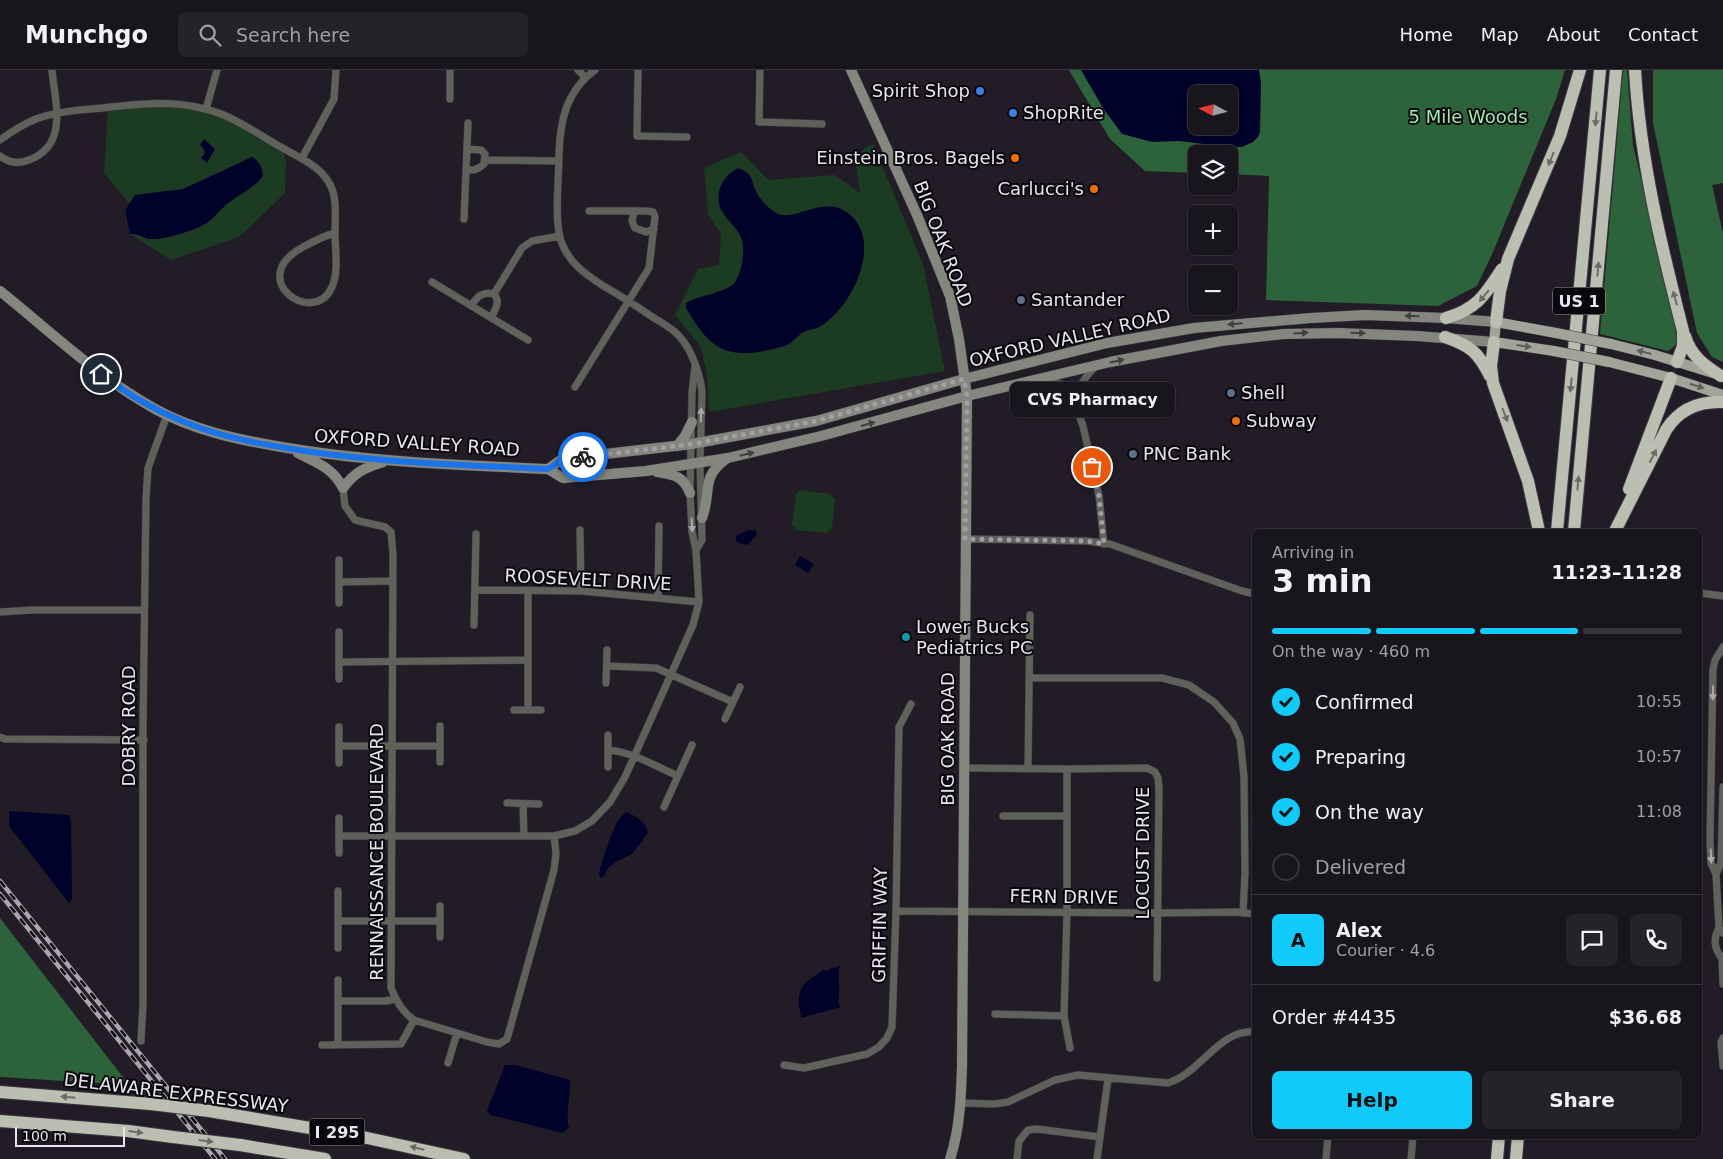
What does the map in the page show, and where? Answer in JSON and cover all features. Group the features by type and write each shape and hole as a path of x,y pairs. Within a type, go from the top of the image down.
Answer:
{"highway":[{"path":"1496,322 1500,291 1508,259 1560,136 1580,70"},
{"name":"US 1","path":"1557,529 1600,70"},
{"name":"US 1","path":"1574,529 1616,70"},
{"path":"1635,70 1642,143 1651,200 1683,331 1693,355 1705,366 1722,376"},
{"path":"1446,318 1463,312 1482,299 1508,259"},
{"path":"1677,362 1683,346 1683,331"},
{"path":"1445,337 1463,344 1475,352 1483,362 1494,383 1525,473 1539,529"},
{"path":"1494,342 1491,366 1494,383"},
{"path":"1616,529 1624,501 1671,378"},
{"path":"1616,529 1666,430 1674,420 1684,411 1698,405 1723,402"},
{"name":"DELAWARE EXPRESSWAY","path":"0,1092 151,1104 209,1111 349,1134 464,1159"},
{"name":"I 295","path":"0,1121 173,1136 326,1159"},
{"path":"1497,1159 1499,1139"},
{"path":"1516,1159 1518,1139"}],"main road":[{"name":"BIG OAK ROAD","path":"851,70 918,215 950,296 959,339 967,396 961,1102 956,1139 950,1159"},
{"name":"OXFORD VALLEY ROAD","path":"0,291 77,356 113,383 167,415 186,423 227,436 290,449 387,461 548,469 563,478 646,470 728,458 821,436 967,396 1096,366 1221,341 1284,334 1338,333 1445,337 1494,342 1609,362 1671,378 1723,395"},
{"name":"OXFORD VALLEY ROAD","path":"548,469 562,460 696,444 816,421 964,379 1107,343 1194,328 1338,316 1446,318 1496,322 1611,344 1722,376"},
{"path":"1494,342 1496,322"},
{"path":"1671,378 1677,362"},
{"path":"677,446 692,422"},
{"path":"290,449 329,470 338,477 344,488 352,476 362,470 387,461"},
{"path":"702,518 709,479 716,467 728,458"},
{"path":"646,470 676,475 686,485 690,493"}],"street":[{"path":"0,156 6,160 19,163 41,154 54,140 57,132 52,70"},
{"path":"206,109 217,70"},
{"path":"302,158 334,99 336,70"},
{"path":"450,70 450,99"},
{"path":"578,70 585,77"},
{"path":"339,836 554,836 575,830 592,822 610,802 625,777 693,625 699,602 690,493 695,464 702,391 701,382 689,351 680,337 582,271 569,257 560,236 558,216 559,161 563,114 572,94 585,77 595,70"},
{"path":"638,70 637,136 688,137"},
{"path":"760,70 759,122 822,124"},
{"path":"0,140 23,125 56,113 152,103 182,104 206,109 235,120 302,158 322,173 332,188 335,202 335,233 335,277 330,290 322,298 306,303 294,299 285,291 280,279 283,262 291,253 323,235 335,233"},
{"path":"464,219 468,123"},
{"path":"466,170 476,170 484,164 485,160 485,154 481,150 467,149"},
{"path":"485,160 559,161"},
{"path":"634,211 632,221 635,228 646,232 654,229"},
{"path":"576,387 650,268 655,217 653,212 589,212"},
{"path":"494,294 522,248 532,241 560,236"},
{"path":"432,282 528,340"},
{"path":"471,306 481,294 494,294"},
{"path":"491,318 497,305 494,294"},
{"path":"695,366 692,392 692,422 696,444"},
{"path":"1096,366 1083,379 1080,386 1083,426 1099,496 1104,544"},
{"path":"1044,378 1064,385 1070,393 1083,426"},
{"name":"DOBRY ROAD","path":"142,1041 144,610 148,468 167,415"},
{"path":"695,464 702,518 702,540 696,550"},
{"name":"RENNAISSANCE BOULEVARD","path":"344,488 345,506 355,520 385,528 391,532 393,582 391,988 395,999 406,1015 414,1020 487,1042 500,1044 507,1039 554,870 556,853 554,836"},
{"path":"658,526 658,598"},
{"path":"580,530 581,591"},
{"path":"474,624 476,534"},
{"path":"965,539 1087,541 1110,544 1242,592 1252,594"},
{"path":"339,560 339,603"},
{"path":"339,582 393,582"},
{"name":"ROOSEVELT DRIVE","path":"475,590 581,591 699,602"},
{"path":"528,591 528,709"},
{"path":"1702,593 1723,596"},
{"path":"0,612 32,610 144,610"},
{"path":"1028,769 1030,615"},
{"path":"338,679 339,632"},
{"path":"1723,647 1715,660 1713,670 1710,841 1711,863 1716,874 1721,930 1715,936 1715,951 1722,958 1723,984"},
{"path":"606,683 607,650"},
{"path":"339,662 528,660"},
{"path":"607,666 656,668 733,702"},
{"path":"1029,678 1162,678 1189,684 1214,702 1233,723 1240,739 1244,777 1245,873 1243,912"},
{"path":"725,719 740,687"},
{"name":"GRIFFIN WAY","path":"784,1065 804,1068 867,1054 879,1047 887,1038 892,1027 899,727 912,704"},
{"path":"514,710 541,710"},
{"path":"440,726 440,762"},
{"path":"339,727 339,763"},
{"path":"608,734 608,767"},
{"path":"0,737 5,739 144,740"},
{"path":"664,807 692,744"},
{"path":"338,746 440,746"},
{"path":"608,750 634,756 678,776"},
{"name":"LOCUST DRIVE","path":"964,768 1147,768 1156,772 1159,788 1157,978"},
{"path":"1067,769 1067,912 1064,1016 1070,1048"},
{"path":"1716,874 1721,863 1723,787"},
{"path":"507,803 539,804"},
{"path":"523,804 524,836"},
{"path":"1003,816 1067,816"},
{"path":"339,818 339,853"},
{"path":"338,891 338,948"},
{"path":"440,906 440,937"},
{"name":"FERN DRIVE","path":"896,911 1252,914"},
{"path":"338,921 440,921"},
{"path":"338,980 338,1045"},
{"path":"338,1001 386,1001 395,999"},
{"path":"995,1014 1064,1016"},
{"path":"322,1045 401,1044 414,1020"},
{"path":"961,1102 994,1104 1008,1102 1055,1080 1078,1076 1168,1083 1188,1074 1223,1041 1237,1034 1252,1032"},
{"path":"448,1063 457,1033"},
{"path":"1723,1038 1721,1042 1723,1066"},
{"path":"1097,1159 1108,1079"},
{"path":"1016,1159 1019,1141 1028,1130 1037,1129 1100,1137"},
{"path":"1326,1159 1328,1139"},
{"path":"1411,1159 1413,1139"}],"green space":[{"name":"5 Mile Woods","path":"1069,70 1565,70 1556,99 1493,252 1477,286 1438,306 1266,300 1269,176 1238,174 1238,145 1188,145 1188,173 1145,171 1110,139"},
{"path":"1623,70 1627,70 1633,145 1675,323 1677,344 1668,351 1600,334"},
{"path":"1653,70 1723,70 1723,183 1712,185 1723,233 1723,362 1712,357 1697,333 1653,123"},
{"path":"152,103 206,109 282,148 286,161 285,193 239,237 171,260 130,234 125,210 129,203 104,173 108,107"},
{"path":"873,144 923,264 945,371 709,412 707,376 701,347 675,315 698,269 719,265 721,234 708,215 704,168 741,152 768,180 835,175 860,193 855,157 867,146"},
{"path":"800,490 830,494 835,499 832,529 826,533 797,530 792,525 796,494"},
{"path":"0,918 129,1085 0,1077"}],"water":[{"path":"1081,70 1259,70 1261,82 1260,132 1253,142 1238,147 1238,145 1212,145 1179,141 1152,142 1122,134 1103,108"},
{"path":"204,139 215,149 207,163 201,158 205,153 200,145"},
{"path":"252,157 260,165 263,176 251,188 227,204 207,223 180,234 158,239 149,239 136,234 130,234 125,210 135,195 183,189"},
{"path":"738,168 749,175 760,198 776,213 791,215 829,206 848,213 858,224 863,237 864,252 862,268 849,297 840,309 823,325 802,333 786,345 749,353 736,353 716,346 701,331 686,308 686,303 692,300 731,286 740,272 743,254 741,237 723,213 718,200 723,181"},
{"path":"748,530 756,531 757,534 748,545 738,543 736,536"},
{"path":"800,556 814,564 808,573 795,565"},
{"path":"9,811 69,815 71,821 72,899 69,903 9,826"},
{"path":"627,812 646,826 648,833 632,854 617,861 608,868 601,878 599,875 600,868 610,837 622,815"},
{"path":"839,965 838,1002 841,1007 801,1018 799,1000 802,988 813,977 824,970 836,968"},
{"path":"505,1065 515,1065 570,1080 569,1128 562,1133 491,1115 487,1111"}],"railway":[{"path":"0,881 225,1159"},
{"path":"0,894 215,1159"}],"way so far":[{"path":"583,457 692,444 816,421 964,379 967,396 965,539 1087,541 1104,544 1099,496 1092,467"}],"place":[{"name":"Spirit Shop","path":"980,91"},
{"name":"ShopRite","path":"1013,113"},
{"name":"Einstein Bros. Bagels","path":"1015,158"},
{"name":"Carlucci's","path":"1094,189"},
{"name":"Santander","path":"1021,300"},
{"name":"Shell","path":"1231,393"},
{"name":"Subway","path":"1236,421"},
{"name":"PNC Bank","path":"1133,454"},
{"name":"CVS Pharmacy","path":"1092,467"},
{"name":"Lower Bucks Pediatrics PC","path":"906,637"}],"route":[{"path":"101,374 129,394 186,423 233,438 290,449 429,464 548,469 562,460 583,457"}]}
